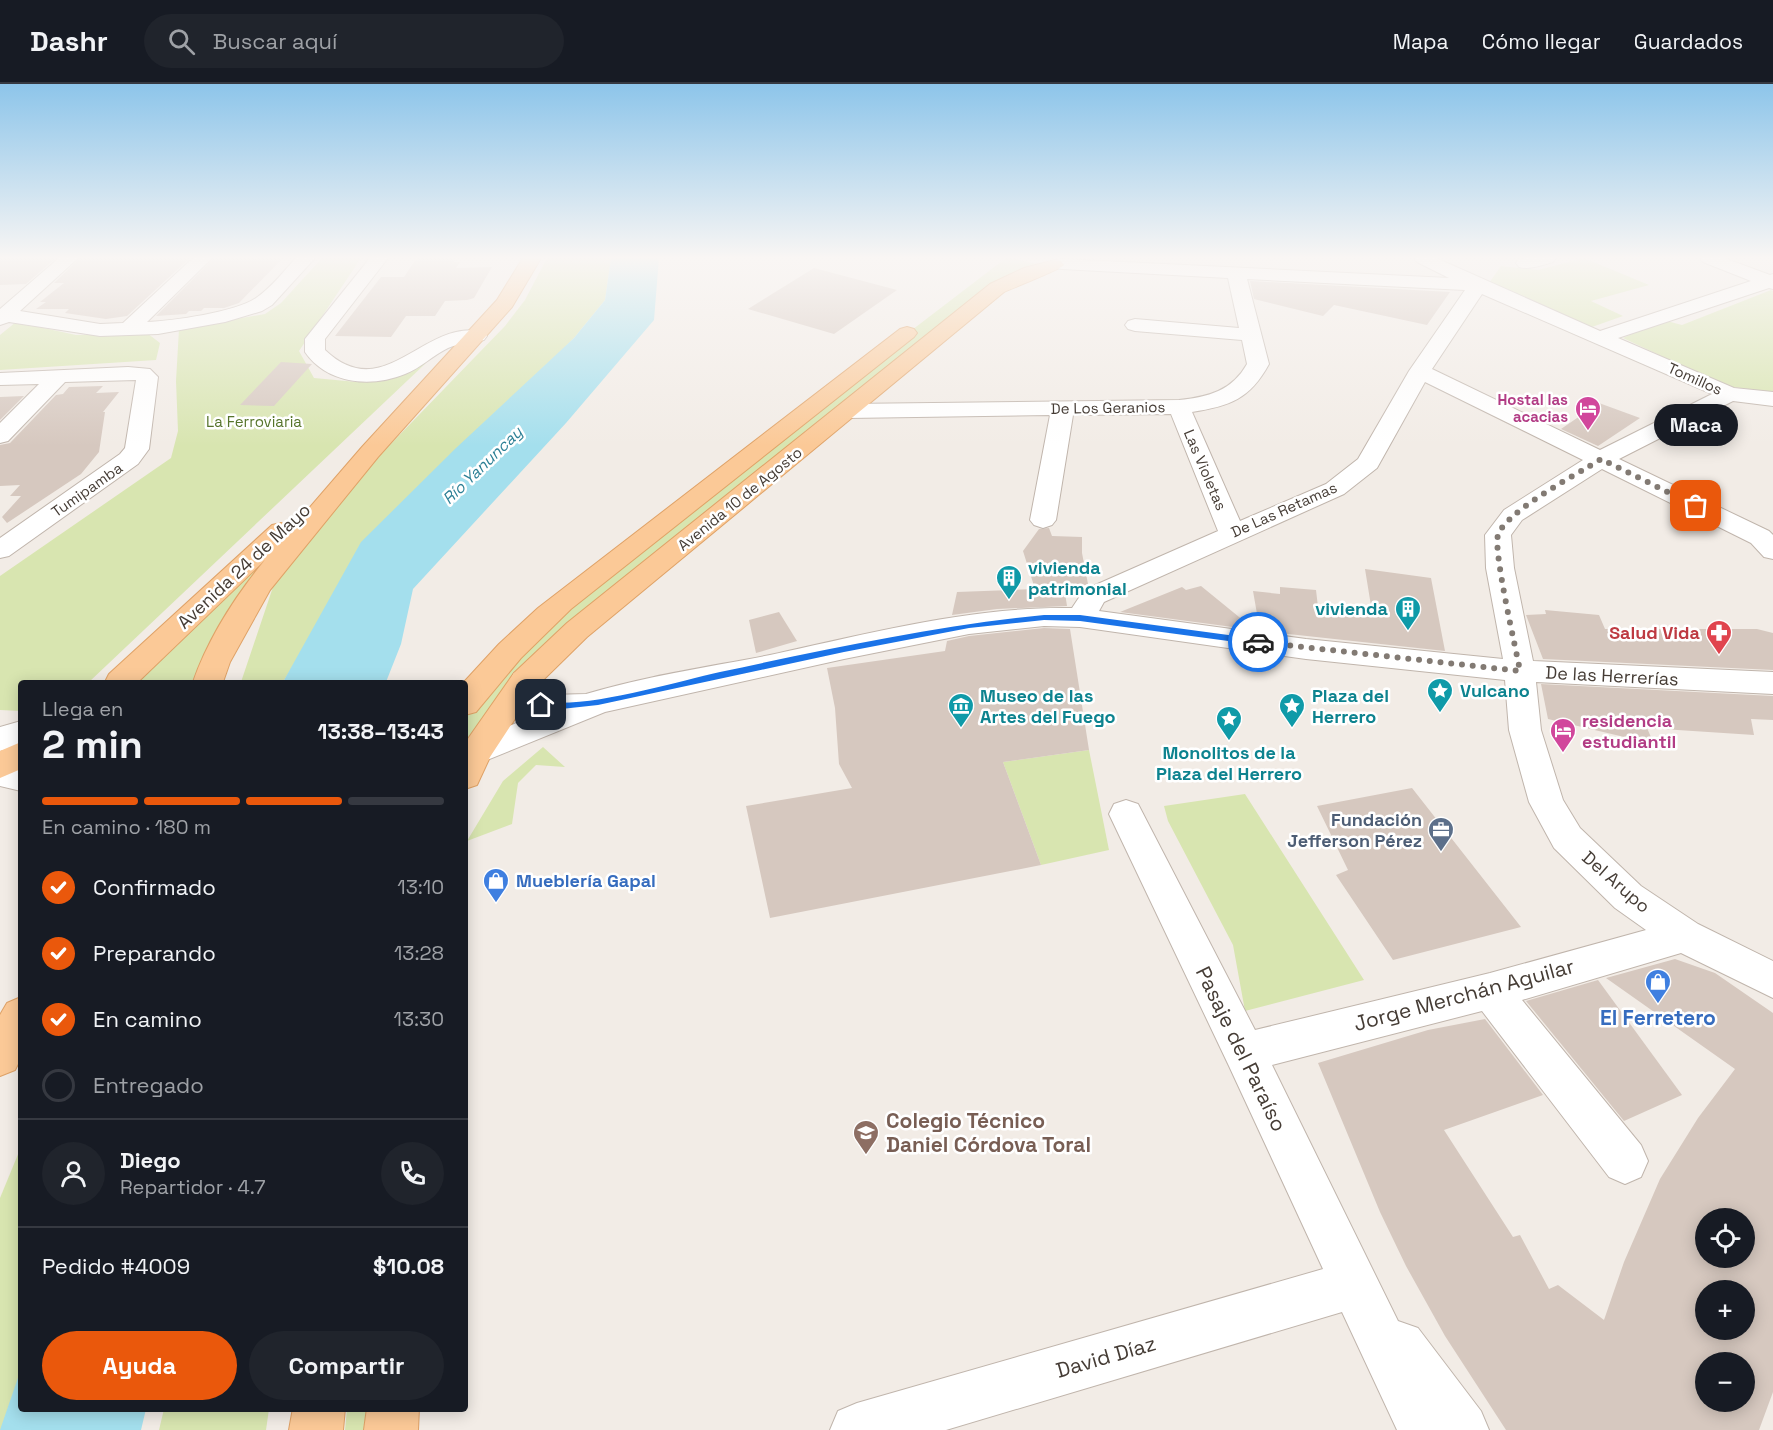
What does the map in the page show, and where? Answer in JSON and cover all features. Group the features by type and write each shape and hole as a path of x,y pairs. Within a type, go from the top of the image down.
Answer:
{"main road":[{"name":"Avenida 24 de Mayo","path":"209,680 215,662 258,586 370,452 490,321"},
{"name":"Avenida 10 de Agosto","path":"468,700 490,671 561,603 930,321"},
{"name":"Avenida 10 de Agosto","path":"469,762 525,680 577,630 957,321"},
{"name":"Avenida 24 de Mayo","path":"122,680 205,600 370,452"},
{"path":"0,766 18,756"},
{"path":"0,1056 18,1022"},
{"path":"316,1430 318,1412"},
{"path":"391,1430 393,1412"}],"street":[{"path":"28,321 77,328 127,330 158,328 198,321"},
{"path":"127,330 137,321"},
{"path":"329,321 315,339 315,352 338,370 352,375 380,374 410,364 446,341 477,336"},
{"name":"De Los Geranios","path":"848,411 1179,407 1220,399 1247,385 1258,364 1248,321"},
{"name":"De Las Retamas","path":"1080,618 1094,596 1335,489 1368,464 1420,371 1454,321"},
{"name":"Tomillos","path":"1563,321 1730,394 1773,399"},
{"path":"1601,337 1650,321"},
{"path":"1135,325 1251,334"},
{"path":"1420,371 1769,540"},
{"name":"Tumipamba","path":"0,379 128,373 142,374 147,377 137,449 115,471 0,550"},
{"path":"0,436 59,376"},
{"path":"1520,671 1500,568 1498,535 1513,515 1601,459 1730,394"},
{"name":"Las Violetas","path":"1179,407 1232,533"},
{"path":"1043,520 1063,409"},
{"name":"De las Herrerías","path":"525,680 533,699 541,705 552,707 598,702 844,649 969,626 1044,618 1080,618 1306,649 1520,671 1773,683"},
{"name":"Del Arupo","path":"1520,671 1525,730 1546,802 1567,838 1628,897 1684,936 1772,980"},
{"name":"De las Herrerías","path":"469,762 598,702"},
{"path":"0,739 18,734"},
{"path":"0,773 18,776"},
{"name":"Pasaje del Paraíso","path":"1126,814 1244,1052 1424,1430"},
{"name":"Jorge Merchán Aguilar","path":"1244,1052 1490,991 1684,936"},
{"path":"1490,991 1625,1161"},
{"name":"Pasaje del Paraíso","path":"1355,1284 1462,1430"},
{"name":"David Díaz","path":"857,1430 1355,1284"}],"green space":[{"name":"La Ferroviaria","path":"226,321 319,321 299,351 314,378 357,382 426,363 91,680 18,680 18,711 0,710 0,576 171,458 178,431 176,381 179,329"},
{"path":"509,321 588,321 543,369 309,639 284,680 242,680 274,584 383,452"},
{"path":"924,321 957,321 577,629 468,754 468,700 490,671"},
{"path":"1573,321 1609,321 1589,328"},
{"path":"1661,321 1682,325 1693,321 1773,321 1773,392 1725,386 1623,338"},
{"path":"16,322 76,335 147,333 160,343 156,360 0,370 0,335"},
{"path":"349,473 212,658 204,680 126,680 210,598"},
{"path":"543,747 565,767 536,765 518,783 512,824 468,841 468,839 503,781"},
{"path":"1089,750 1109,850 1041,865 1003,762"},
{"path":"1245,794 1364,980 1245,1011 1233,945 1168,821 1164,806"},
{"path":"18,1154 18,1404 9,1430 0,1430 0,1198"},
{"path":"163,1412 269,1412 266,1430 159,1430"},
{"path":"347,1412 376,1412 374,1430 345,1430"}],"water":[{"name":"Río Yanuncay","path":"588,321 653,321 566,423 413,589 401,644 387,680 284,680 361,542 456,448 574,338"},
{"path":"18,1378 18,1412 145,1412 141,1430 0,1430"}],"building":[{"path":"347,321 403,321 391,337 335,336"},
{"path":"789,321 853,321 834,334"},
{"path":"1408,321 1430,321 1427,325"},
{"path":"281,362 312,364 274,406 240,405"},
{"path":"103,386 96,393 119,392 103,412 105,412 99,452 81,474 7,523 2,517 21,496 10,496 20,485 0,486 0,445 10,443 56,395 63,394 69,387"},
{"path":"24,396 0,420 0,397"},
{"path":"1599,403 1640,418 1598,446 1561,429"},
{"path":"1049,528 1052,536 1082,537 1082,553 1088,584 1065,593 1067,606 997,609 952,615 957,592 1035,589 1023,551 1039,529"},
{"path":"1365,569 1431,578 1445,651 1260,631 1253,591 1280,594 1280,587 1316,590 1318,607 1372,612"},
{"path":"1201,586 1255,630 1120,612 1182,587 1186,590"},
{"path":"1545,610 1599,615 1605,629 1757,629 1773,633 1773,670 1543,659 1526,615 1546,614"},
{"path":"779,612 797,641 756,653 749,620"},
{"path":"1044,628 1070,629 1089,750 1003,762 1041,865 770,918 746,806 852,788 839,764 835,708 827,668 945,651 947,641 969,636"},
{"path":"1541,684 1773,696 1773,720 1751,719 1754,735 1647,728 1654,744 1548,719"},
{"path":"1412,788 1521,927 1393,960 1336,875 1348,870 1317,806"},
{"path":"1675,959 1715,973 1773,1013 1773,1392 1759,1430 1506,1430 1445,1336 1406,1266 1380,1212 1318,1063 1428,1030 1485,1019 1543,1095 1444,1130 1513,1237 1520,1235 1549,1289 1558,1285 1604,1320 1624,1262 1660,1179 1698,1118 1735,1069 1606,978"},
{"path":"1598,980 1682,1095 1624,1121 1526,1001"}],"way so far":[{"path":"1258,642 1520,671 1500,568 1498,535 1513,515 1601,459 1696,506"}],"place":[{"name":"Hostal las acacias","path":"1588,432"},
{"name":"Maca","path":"1696,506"},
{"name":"vivienda patrimonial","path":"1009,601"},
{"name":"vivienda","path":"1408,632"},
{"name":"Salud Vida","path":"1719,656"},
{"name":"Vulcano","path":"1440,714"},
{"name":"Museo de las Artes del Fuego","path":"961,729"},
{"name":"Plaza del Herrero","path":"1292,729"},
{"name":"Monolitos de la Plaza del Herrero","path":"1229,742"},
{"name":"residencia estudiantil","path":"1563,754"},
{"name":"Fundación Jefferson Pérez","path":"1441,853"},
{"name":"Mueblería Gapal","path":"496,904"},
{"name":"El Ferretero","path":"1658,1005"},
{"name":"Colegio Técnico Daniel Córdova Toral","path":"866,1156"}],"route":[{"path":"541,705 552,707 598,702 844,649 969,626 1044,618 1080,618 1258,642"}]}
